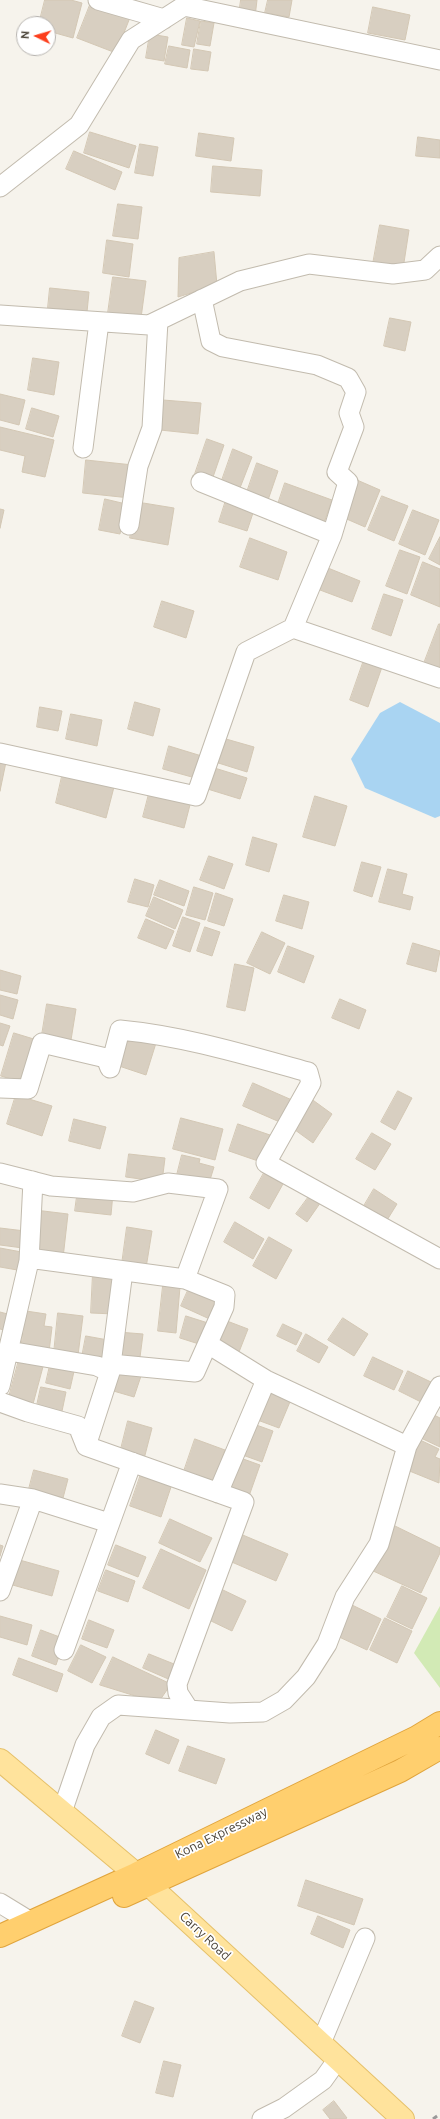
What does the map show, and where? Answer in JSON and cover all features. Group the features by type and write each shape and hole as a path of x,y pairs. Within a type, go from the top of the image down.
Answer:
{"highway":[{"name":"Kona Expressway","path":"0,1952 143,1880 417,1737 440,1723"},
{"name":"Kona Expressway","path":"0,1936 31,1922 143,1880 400,1771 440,1748"}],"main road":[{"name":"Carry Road","path":"0,1760 143,1880 403,2119"}],"street":[{"path":"98,0 164,19"},
{"path":"0,187 79,125 131,40 164,19 185,3 440,60"},
{"path":"0,319 149,325 240,280 309,264 393,274 425,270 440,256"},
{"path":"0,752 196,796 246,652 292,628 332,534 348,482 336,472 354,427 349,413 356,392 348,378 317,365 223,347 211,341 202,299"},
{"path":"129,525 138,466 152,428 158,321"},
{"path":"83,448 99,322"},
{"path":"201,482 332,534"},
{"path":"292,628 440,678"},
{"path":"1,1093 28,1089 42,1043 106,1058 110,1068 120,1030 164,1036 233,1052 308,1072 310,1083 266,1163 440,1259"},
{"path":"0,1173 51,1186 133,1192 168,1183 218,1189 185,1279"},
{"path":"0,1386 29,1261 33,1181"},
{"path":"9,1351 111,1368 195,1372 224,1307 225,1295 185,1279 36,1259 29,1261"},
{"path":"86,1446 111,1368 123,1270"},
{"path":"208,1344 266,1380 407,1446"},
{"path":"218,1494 266,1380"},
{"path":"62,1812 85,1745 101,1717 118,1706 230,1713 263,1712 284,1700 306,1677 327,1644 345,1597 379,1544 407,1446 440,1386"},
{"path":"0,1402 28,1412 78,1426 86,1446 244,1502 177,1684 178,1693 189,1710"},
{"path":"64,1650 132,1462"},
{"path":"0,1494 33,1499 110,1523"},
{"path":"0,1591 33,1499"},
{"path":"0,1903 31,1922"},
{"path":"321,2043 365,1938"},
{"path":"262,2119 284,2108 323,2080 338,2059"}],"green space":[{"path":"440,1606 440,1688 414,1653"}],"water":[{"path":"400,702 440,723 440,816 435,818 365,788 351,759 380,713"}],"building":[{"path":"45,0 71,0 82,3 73,38 56,33 56,16 41,16"},
{"path":"92,0 131,15 116,53 77,38"},
{"path":"241,0 257,0 255,17 239,14"},
{"path":"268,0 292,0 289,17 265,13"},
{"path":"373,7 410,15 405,40 368,33"},
{"path":"187,18 200,21 194,47 182,45"},
{"path":"201,21 214,23 210,46 197,44"},
{"path":"150,34 168,37 164,61 146,58"},
{"path":"169,46 190,50 187,68 165,64"},
{"path":"194,49 211,52 208,71 191,69"},
{"path":"90,132 136,146 129,168 84,153"},
{"path":"199,133 234,138 231,161 196,156"},
{"path":"418,137 440,140 440,158 416,156"},
{"path":"140,144 158,147 153,176 135,173"},
{"path":"74,151 122,172 115,190 66,169"},
{"path":"213,166 262,170 260,196 211,192"},
{"path":"118,204 142,207 138,239 113,236"},
{"path":"380,225 409,230 403,269 373,264"},
{"path":"107,240 133,244 129,277 103,273"},
{"path":"214,252 217,285 178,297 179,258"},
{"path":"113,277 146,281 141,318 108,313"},
{"path":"50,288 89,292 87,312 48,308"},
{"path":"390,318 411,322 405,351 384,346"},
{"path":"33,358 59,362 54,395 28,390"},
{"path":"0,394 25,400 19,425 0,420"},
{"path":"163,400 201,403 198,434 160,430"},
{"path":"32,408 59,416 53,437 26,429"},
{"path":"0,427 54,440 45,477 22,472 25,456 0,450"},
{"path":"207,439 224,445 212,480 195,474"},
{"path":"233,449 252,457 238,493 220,486"},
{"path":"86,460 133,465 130,498 83,493"},
{"path":"257,463 278,471 267,503 246,495"},
{"path":"357,480 380,490 365,527 342,517"},
{"path":"285,483 332,500 324,523 277,507"},
{"path":"382,496 408,506 394,541 368,530"},
{"path":"227,497 255,507 247,531 219,522"},
{"path":"105,499 126,504 120,534 99,530"},
{"path":"137,502 174,508 168,545 130,538"},
{"path":"0,509 4,510 0,528"},
{"path":"413,510 439,520 425,555 399,544"},
{"path":"440,537 440,565 429,559"},
{"path":"250,538 287,552 278,580 240,567"},
{"path":"400,550 420,557 407,594 386,586"},
{"path":"423,562 440,569 440,607 411,595"},
{"path":"328,568 360,581 352,602 320,590"},
{"path":"384,594 403,600 391,636 372,629"},
{"path":"162,601 194,611 186,638 154,627"},
{"path":"440,624 440,673 423,666"},
{"path":"364,660 382,667 368,707 350,700"},
{"path":"135,702 160,709 153,736 128,729"},
{"path":"40,707 62,711 58,731 37,727"},
{"path":"71,714 102,720 97,746 66,739"},
{"path":"219,737 254,747 247,772 212,761"},
{"path":"169,746 205,757 199,779 163,769"},
{"path":"0,761 6,762 0,791"},
{"path":"208,766 247,778 240,799 201,787"},
{"path":"63,772 114,787 106,818 56,803"},
{"path":"150,790 191,801 184,828 143,817"},
{"path":"315,796 347,806 335,846 303,837"},
{"path":"253,837 277,844 269,872 246,865"},
{"path":"209,856 233,864 224,889 200,880"},
{"path":"362,862 381,867 372,897 354,891"},
{"path":"388,869 407,874 402,894 413,897 410,910 379,902"},
{"path":"135,879 154,885 148,907 128,902"},
{"path":"160,880 189,891 184,906 154,895"},
{"path":"194,887 213,893 205,920 186,915"},
{"path":"216,893 233,899 224,926 208,921"},
{"path":"284,895 309,902 302,929 276,921"},
{"path":"154,897 183,910 175,929 146,916"},
{"path":"183,917 200,923 190,952 173,946"},
{"path":"146,919 174,931 166,949 138,938"},
{"path":"205,927 220,932 212,956 197,951"},
{"path":"262,932 285,943 270,974 247,963"},
{"path":"413,943 440,951 436,972 407,964"},
{"path":"288,946 314,956 304,983 278,972"},
{"path":"235,964 254,968 245,1011 227,1007"},
{"path":"0,970 21,976 17,994 0,990"},
{"path":"0,995 18,1000 13,1019 0,1015"},
{"path":"340,999 366,1010 359,1029 332,1018"},
{"path":"47,1004 76,1009 71,1040 42,1035"},
{"path":"0,1023 10,1026 3,1046 0,1045"},
{"path":"14,1033 37,1040 24,1083 1,1076"},
{"path":"127,1033 156,1043 146,1075 116,1065"},
{"path":"253,1083 292,1100 282,1123 243,1106"},
{"path":"398,1091 412,1098 395,1130 381,1122"},
{"path":"16,1095 52,1106 42,1136 7,1124"},
{"path":"310,1098 332,1114 313,1143 291,1127"},
{"path":"181,1118 223,1129 215,1160 173,1149"},
{"path":"74,1119 106,1127 100,1149 69,1141"},
{"path":"238,1124 270,1135 261,1162 229,1151"},
{"path":"372,1133 391,1144 375,1170 356,1159"},
{"path":"129,1154 165,1158 162,1182 126,1177"},
{"path":"182,1155 200,1159 199,1163 214,1167 209,1183 176,1179"},
{"path":"264,1173 283,1184 269,1209 250,1198"},
{"path":"78,1189 113,1193 111,1215 75,1211"},
{"path":"374,1189 397,1204 384,1225 361,1211"},
{"path":"313,1191 323,1199 307,1222 296,1214"},
{"path":"35,1210 68,1214 63,1258 31,1254"},
{"path":"235,1222 264,1239 253,1259 224,1242"},
{"path":"127,1227 152,1231 146,1268 122,1264"},
{"path":"0,1228 25,1231 23,1248 0,1245"},
{"path":"269,1237 292,1250 276,1279 253,1266"},
{"path":"0,1248 27,1253 23,1271 0,1267"},
{"path":"93,1273 116,1275 114,1314 91,1313"},
{"path":"163,1286 180,1287 176,1333 158,1331"},
{"path":"190,1286 223,1301 214,1321 181,1306"},
{"path":"26,1311 46,1314 44,1326 52,1327 49,1352 21,1349"},
{"path":"0,1312 15,1316 11,1332 0,1329"},
{"path":"58,1313 83,1316 78,1355 54,1353"},
{"path":"186,1316 208,1323 202,1345 180,1338"},
{"path":"343,1318 368,1334 354,1356 328,1340"},
{"path":"227,1321 248,1329 239,1352 217,1344"},
{"path":"283,1324 302,1333 296,1345 277,1336"},
{"path":"118,1332 143,1334 139,1365 115,1362"},
{"path":"306,1334 328,1347 319,1363 297,1351"},
{"path":"86,1336 108,1340 105,1360 82,1357"},
{"path":"20,1356 44,1363 33,1404 9,1397"},
{"path":"373,1357 403,1371 394,1390 364,1376"},
{"path":"51,1361 75,1367 70,1389 46,1383"},
{"path":"118,1368 141,1376 134,1397 110,1390"},
{"path":"408,1371 431,1382 421,1402 399,1391"},
{"path":"264,1386 292,1397 279,1428 252,1418"},
{"path":"41,1387 66,1392 61,1416 36,1410"},
{"path":"434,1415 440,1418 440,1447 423,1439"},
{"path":"128,1421 152,1428 144,1459 120,1453"},
{"path":"248,1422 273,1431 262,1462 237,1453"},
{"path":"195,1439 225,1450 212,1487 182,1477"},
{"path":"420,1440 439,1449 435,1457 440,1459 439,1483 407,1470"},
{"path":"235,1456 260,1465 249,1496 224,1487"},
{"path":"34,1470 68,1479 63,1498 29,1489"},
{"path":"141,1474 172,1484 161,1517 130,1506"},
{"path":"170,1519 212,1538 200,1562 159,1543"},
{"path":"393,1525 440,1548 440,1553 421,1593 371,1570"},
{"path":"238,1533 288,1554 276,1581 227,1560"},
{"path":"0,1545 3,1546 0,1556"},
{"path":"116,1545 146,1557 138,1577 108,1565"},
{"path":"161,1549 206,1570 189,1609 143,1588"},
{"path":"16,1559 59,1571 52,1596 9,1584"},
{"path":"106,1570 135,1581 128,1602 98,1591"},
{"path":"402,1586 427,1598 412,1629 387,1617"},
{"path":"223,1590 246,1601 232,1631 209,1620"},
{"path":"352,1605 381,1619 367,1650 337,1636"},
{"path":"0,1616 32,1625 27,1645 0,1637"},
{"path":"385,1618 412,1631 397,1663 370,1650"},
{"path":"89,1620 114,1630 107,1648 82,1639"},
{"path":"41,1630 65,1639 56,1665 32,1656"},
{"path":"81,1645 106,1657 92,1683 68,1671"},
{"path":"149,1654 179,1666 173,1681 143,1668"},
{"path":"113,1657 171,1684 158,1703 100,1685"},
{"path":"19,1658 63,1674 57,1692 13,1675"},
{"path":"156,1730 179,1740 169,1764 146,1754"},
{"path":"188,1746 225,1759 216,1784 179,1771"},
{"path":"306,1880 363,1899 354,1925 298,1906"},
{"path":"318,1916 350,1930 343,1948 311,1934"},
{"path":"135,2001 154,2008 140,2043 122,2036"},
{"path":"164,2061 181,2065 173,2097 156,2093"},
{"path":"334,2101 347,2118 330,2119 323,2110"}],"railway":[{"path":"433,2119 440,2114"}]}
